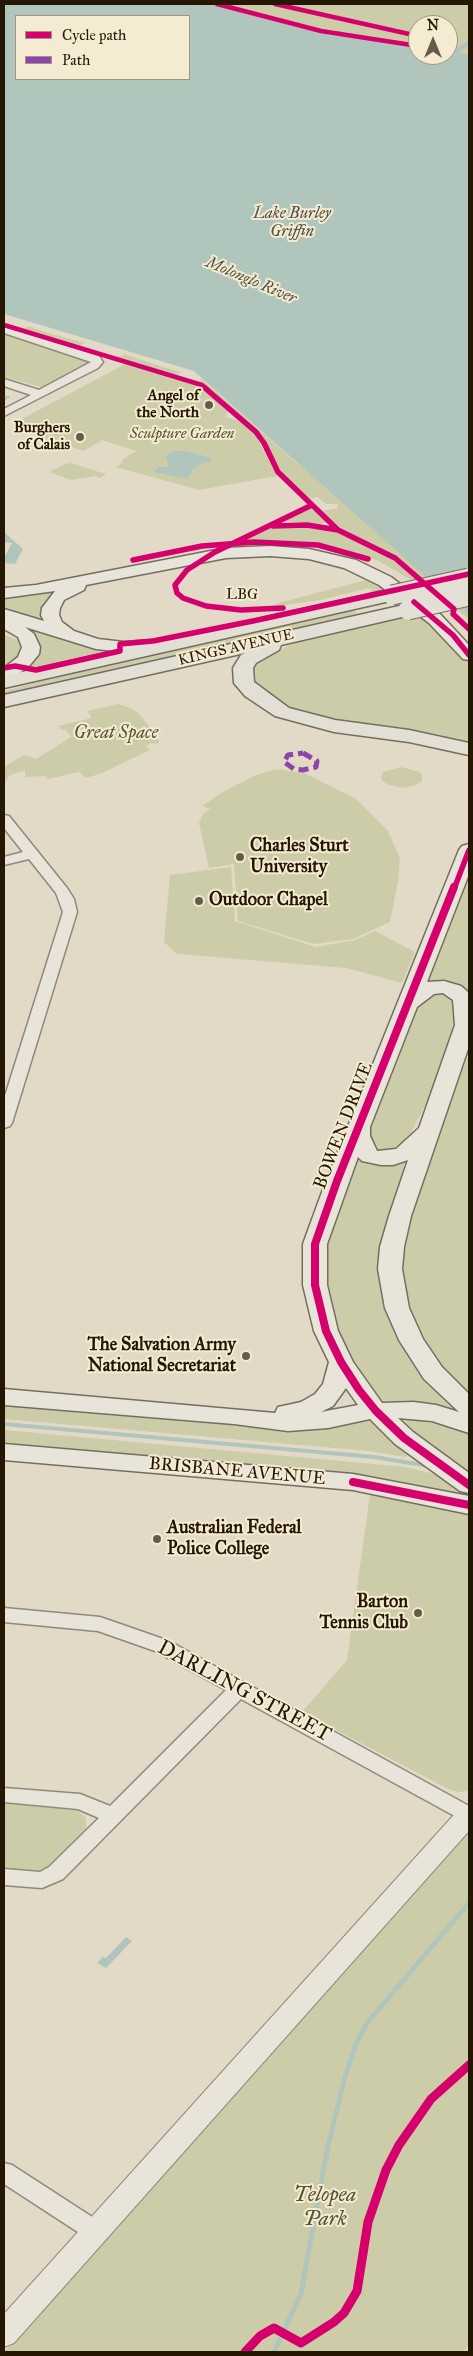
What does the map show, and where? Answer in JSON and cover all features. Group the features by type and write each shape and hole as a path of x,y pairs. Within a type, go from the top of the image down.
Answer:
{"main road":[{"path":"4,586 241,542 304,544 331,548 368,559 402,576 469,634"},
{"path":"73,638 58,628 51,618 51,608 55,600 76,587 194,551 226,553 270,551 309,554 350,564 371,573 434,619 469,655"},
{"path":"4,593 36,590 118,574"},
{"name":"KINGS AVENUE","path":"4,682 469,578"},
{"name":"KINGS AVENUE","path":"4,701 469,596"},
{"path":"4,614 73,638 115,647 179,643"},
{"path":"4,622 22,631 29,640 31,647 30,654 24,661 4,676"},
{"path":"295,635 254,655 244,665 242,675 244,683 252,692 270,705 282,712 316,723 437,740 469,749"},
{"name":"BOWEN DRIVE","path":"466,1482 424,1454 376,1411 341,1362 326,1331 315,1285 315,1244 359,1127 469,850"},
{"path":"408,1004 429,988 439,987 454,990 463,998 468,1022 428,1131 396,1227 391,1253 392,1284 400,1316 419,1354 442,1383 469,1408"},
{"path":"359,1127 359,1136 365,1151 370,1156 381,1158 394,1158 404,1154 428,1131"},
{"path":"234,1416 292,1412 314,1407 325,1399 335,1386 341,1362"},
{"path":"4,1397 234,1416 278,1422 328,1420 376,1411 423,1411 469,1425"},
{"name":"BRISBANE AVENUE","path":"4,1452 353,1482 469,1505"}],"street":[{"path":"4,330 95,358 97,362 94,366 4,413"},
{"path":"4,382 40,394"},
{"path":"4,818 65,895 69,904 70,917 4,1124"},
{"path":"4,861 32,854"},
{"name":"DARLING STREET","path":"4,1615 100,1624 162,1646 469,1815"},
{"path":"4,1877 42,1880 56,1873 240,1688"},
{"path":"4,1795 80,1802 113,1815"},
{"path":"4,2334 469,1815"},
{"path":"4,2172 95,2231"}],"green space":[{"path":"211,4 469,4 469,55 458,52 458,15 408,15 408,45 305,29"},
{"path":"29,326 85,343 79,346 22,329"},
{"path":"4,334 86,359 90,363 48,386 41,387 4,377"},
{"path":"124,354 182,372 175,375 117,358"},
{"name":"Sculpture Garden","path":"127,363 202,386 228,410 226,417 242,422 255,434 277,476 199,490 116,467 121,464 123,459 136,451 102,440 84,451 36,435 43,431 42,427 18,421"},
{"path":"202,379 299,465 302,464 469,615 469,620 397,557 351,535 338,526 322,511 338,508 337,504 326,504 317,497 310,499 284,476 261,434 200,380"},
{"path":"71,463 106,474 100,478 96,476 71,480 49,472"},
{"path":"310,509 316,511 326,520 326,523 285,521 286,518"},
{"path":"306,526 336,532 385,554 419,582 416,583 379,561 343,549 297,542 242,540 270,528"},
{"path":"370,579 389,590 373,594 370,593 372,589 369,588 321,600 271,607 278,603"},
{"path":"62,588 45,605 46,622 4,607 4,595"},
{"path":"350,607 361,617 4,696 4,691 137,656"},
{"path":"418,613 460,647 469,659 469,742 410,729 338,722 285,708 254,686 251,666 255,661 294,643"},
{"path":"24,626 84,646 117,651 37,669 26,667 33,635"},
{"path":"4,635 21,641 22,653 12,664 4,666"},
{"name":"Great Space","path":"119,704 133,709 141,716 157,737 159,742 157,744 151,743 146,746 150,750 102,773 86,778 79,772 48,779 46,776 25,777 25,770 10,775 4,783 4,767 24,755 36,759 71,737 66,730 62,730 58,726 92,718 87,711"},
{"path":"401,767 419,772 422,775 422,781 416,785 403,788 389,785 382,781 383,772"},
{"path":"276,769 304,773 356,799 388,831 400,859 390,922 353,939 313,944 238,921 234,864 209,868 199,823 203,814 210,809 202,806 223,792 254,776"},
{"path":"469,864 469,993 422,984"},
{"path":"231,867 235,921 316,947 355,940 375,931 415,952 402,983 346,968 177,954 164,942 170,875"},
{"path":"445,990 458,1004 444,1058 431,1094 402,1150 379,1155 366,1141 378,1098 408,1025 423,997"},
{"path":"467,1058 469,1058 469,1399 433,1360 401,1294 401,1246"},
{"path":"357,1153 369,1163 388,1165 405,1162 383,1256 450,1400 469,1416 469,1419 457,1414 384,1407 337,1345 321,1254"},
{"path":"4,1402 225,1421 367,1414 411,1454 405,1457 369,1451 4,1419"},
{"path":"388,1414 406,1414 457,1426 469,1431 469,1470 453,1465"},
{"path":"4,1430 406,1467 438,1475 469,1495 469,1498 367,1480 4,1448"},
{"path":"370,1494 469,1513 469,1791 458,1792 448,1789 302,1712 347,1660"},
{"path":"4,1801 76,1809 86,1818 86,1829 53,1863 45,1868 33,1873 4,1872"},
{"name":"Telopea Park","path":"469,1829 469,2344 463,2352 4,2352"}],"water":[{"name":"Lake Burley Griffin","path":"4,4 211,4 305,29 408,45 408,65 458,65 458,48 469,40 469,45 459,52 469,55 469,615 194,371 4,314"},
{"path":"173,451 186,451 209,457 213,461 199,465 192,470 187,479 154,472 158,467 169,467 166,456"},
{"path":"4,532 23,549 15,564 4,563 4,558 12,543 4,542"},
{"path":"126,1937 132,1941 106,1968 97,1963 103,1957 106,1958"}],"waterway":[{"path":"4,399 8,397"},
{"path":"4,1424 374,1457 429,1466"},
{"path":"274,2352 301,2294 328,2146 345,2077 356,2044 367,2023 469,1903"}],"marked path":[{"path":"303,753 317,761 316,767 303,770 294,769 284,762 285,757 288,755 303,753"}],"cycle path":[{"path":"217,4 321,31 408,44"},
{"path":"275,4 408,34"},
{"path":"4,325 202,385 256,432 264,443 278,472 338,530 395,558 454,609 453,614 469,629"},
{"name":"LBG","path":"283,608 241,610 206,606 183,598 177,593 175,585 187,570 215,552 312,505"},
{"path":"273,526 307,525 338,530"},
{"path":"133,560 202,546 254,542 318,545 368,559"},
{"path":"4,668 15,666 36,670 120,651 120,644 153,641 253,621 469,574"},
{"path":"414,602 453,635 469,655"},
{"path":"469,850 337,1181 315,1244 315,1285 326,1331 341,1362 359,1390 376,1411 404,1438 469,1485"},
{"path":"353,1482 469,1505"},
{"path":"245,2352 260,2336 274,2328 301,2343 334,2322 344,2313 357,2291 368,2222 386,2170 399,2145 431,2099 469,2065"}],"place":[{"name":"Angel of the North","path":"209,405"},
{"name":"Burghers of Calais","path":"80,437"},
{"name":"Charles Sturt University","path":"240,857"},
{"name":"Outdoor Chapel","path":"199,901"},
{"name":"The Salvation Army National Secretariat","path":"246,1356"},
{"name":"Australian Federal Police College","path":"157,1539"},
{"name":"Barton Tennis Club","path":"418,1613"}],"water label":[{"name":"Molonglo River","path":"251,281"}]}
